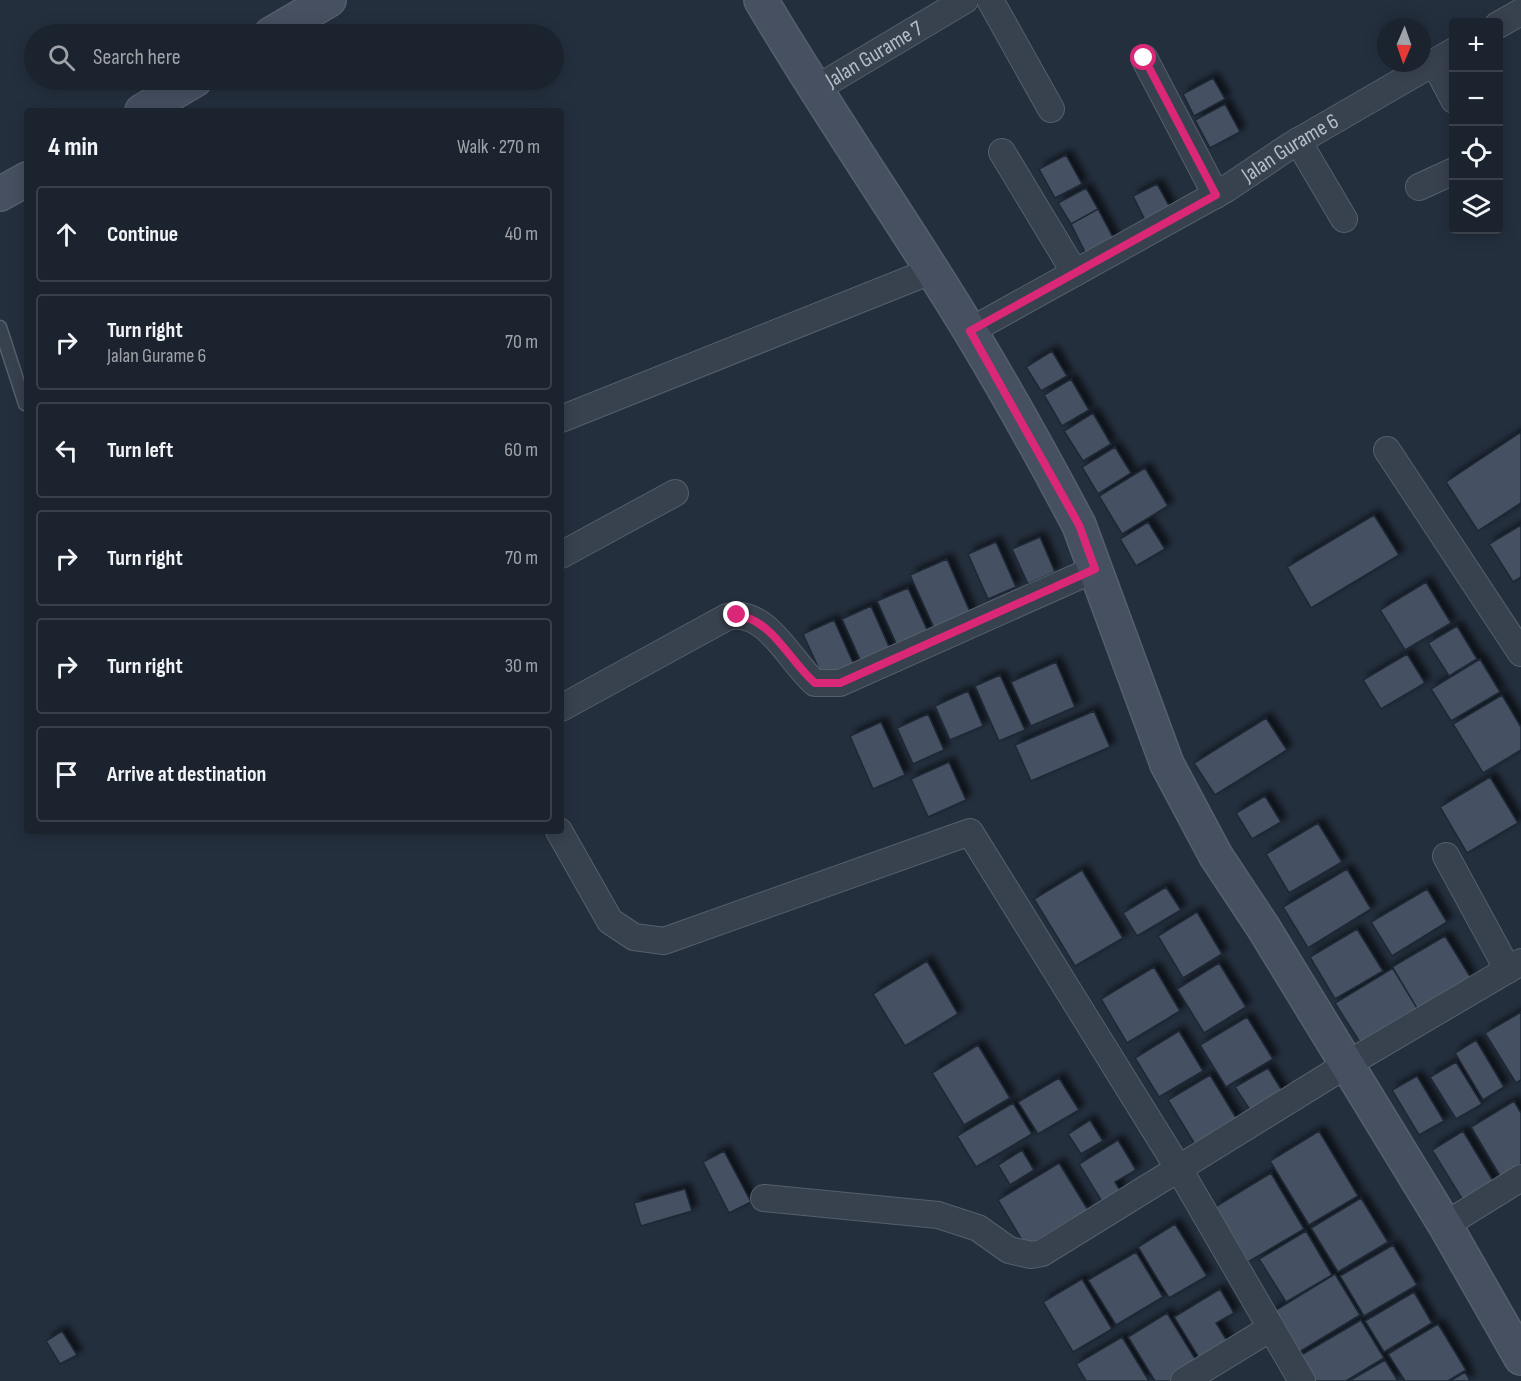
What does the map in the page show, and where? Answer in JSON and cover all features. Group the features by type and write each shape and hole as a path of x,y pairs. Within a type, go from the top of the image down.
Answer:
{"street":[{"path":"288,24 329,0"},
{"path":"761,0 814,90 970,331 1079,525 1167,764 1216,856 1263,927 1445,1226 1521,1358"},
{"name":"Jalan Gurame 7","path":"814,90 965,0"},
{"path":"990,0 1051,109"},
{"path":"1503,22 1521,12"},
{"path":"1444,56 1449,78"},
{"name":"Jalan Gurame 6","path":"970,331 1216,195 1298,141 1444,56"},
{"path":"1144,58 1216,195"},
{"path":"152,108 179,90"},
{"path":"1298,141 1344,219"},
{"path":"1002,152 1075,273"},
{"path":"1419,188 1449,173"},
{"path":"0,194 24,181"},
{"path":"564,418 932,271"},
{"path":"1388,450 1521,652"},
{"path":"564,553 675,492"},
{"path":"564,706 727,617 737,615 752,619 777,639 815,683 840,683 1095,569"},
{"path":"561,834 610,921 634,937 664,941 970,832 1179,1169 1302,1381"},
{"path":"764,1198 938,1215 962,1221 994,1237 1009,1250 1031,1255 1051,1249 1346,1065 1515,966 1446,856"},
{"path":"1445,1226 1521,1178"},
{"path":"1184,1381 1271,1329"}],"lane":[{"path":"0,327 24,401"}],"building":[{"path":"1213,78 1225,99 1194,116 1183,94"},
{"path":"1225,104 1240,132 1210,148 1195,120"},
{"path":"1066,155 1082,184 1055,198 1039,169"},
{"path":"1157,184 1172,211 1147,224 1133,196"},
{"path":"1086,188 1098,209 1071,224 1058,203"},
{"path":"1098,209 1116,243 1088,258 1071,224"},
{"path":"1052,351 1067,376 1041,391 1026,367"},
{"path":"1071,379 1089,410 1062,426 1044,395"},
{"path":"1093,413 1111,444 1083,461 1064,431"},
{"path":"1521,432 1521,503 1478,531 1446,482"},
{"path":"1115,447 1131,473 1098,494 1082,467"},
{"path":"1145,468 1168,506 1122,534 1099,496"},
{"path":"1374,515 1399,555 1311,608 1287,567"},
{"path":"1148,522 1165,549 1136,566 1120,539"},
{"path":"1521,525 1521,577 1513,582 1489,544"},
{"path":"1040,537 1055,572 1028,584 1012,549"},
{"path":"996,542 1016,587 988,599 968,554"},
{"path":"947,559 971,614 935,630 910,575"},
{"path":"1426,582 1451,623 1405,650 1380,610"},
{"path":"908,588 930,636 899,650 877,601"},
{"path":"871,606 891,651 862,664 842,619"},
{"path":"834,620 855,667 824,680 803,634"},
{"path":"1457,626 1477,659 1449,676 1428,643"},
{"path":"1407,654 1425,683 1381,709 1363,680"},
{"path":"1480,659 1500,692 1451,721 1431,689"},
{"path":"1056,662 1075,707 1031,726 1011,682"},
{"path":"1000,675 1025,730 999,741 975,686"},
{"path":"968,691 983,726 950,740 935,706"},
{"path":"1502,695 1521,727 1521,750 1483,773 1453,724"},
{"path":"1094,711 1110,747 1031,781 1015,745"},
{"path":"928,714 944,750 913,764 897,728"},
{"path":"1266,718 1287,750 1215,795 1194,763"},
{"path":"881,722 905,775 873,789 850,736"},
{"path":"949,762 966,800 928,817 911,779"},
{"path":"1490,777 1518,823 1467,853 1440,807"},
{"path":"1265,796 1281,822 1252,839 1236,813"},
{"path":"1318,823 1342,862 1289,893 1266,854"},
{"path":"1347,869 1371,909 1308,948 1283,907"},
{"path":"1082,870 1123,938 1075,966 1034,899"},
{"path":"1166,887 1181,910 1137,936 1123,913"},
{"path":"1427,889 1447,922 1392,956 1371,922"},
{"path":"1197,912 1222,954 1183,978 1158,936"},
{"path":"1357,929 1383,971 1335,999 1310,957"},
{"path":"1445,936 1471,978 1418,1010 1392,967"},
{"path":"927,961 958,1014 905,1046 873,994"},
{"path":"1219,963 1246,1007 1204,1033 1177,989"},
{"path":"1154,967 1180,1011 1127,1043 1101,999"},
{"path":"1393,968 1418,1010 1361,1044 1335,1003"},
{"path":"1521,1012 1521,1080 1516,1083 1485,1033"},
{"path":"1247,1017 1273,1059 1226,1087 1200,1045"},
{"path":"1179,1031 1203,1071 1159,1097 1135,1058"},
{"path":"1476,1040 1504,1087 1483,1100 1455,1053"},
{"path":"978,1045 1010,1098 964,1125 932,1073"},
{"path":"1456,1062 1482,1104 1456,1119 1430,1077"},
{"path":"1268,1068 1286,1097 1254,1116 1235,1087"},
{"path":"1210,1075 1238,1121 1196,1146 1168,1100"},
{"path":"1417,1076 1444,1121 1419,1135 1392,1090"},
{"path":"1059,1078 1079,1110 1038,1134 1018,1102"},
{"path":"1514,1101 1521,1113 1521,1164 1500,1176 1471,1127"},
{"path":"1013,1103 1032,1134 976,1167 957,1136"},
{"path":"1090,1120 1103,1141 1081,1154 1068,1134"},
{"path":"1319,1131 1358,1196 1309,1225 1270,1161"},
{"path":"1463,1131 1495,1184 1464,1202 1432,1150"},
{"path":"1118,1140 1136,1170 1115,1182 1122,1194 1104,1205 1079,1164"},
{"path":"1022,1150 1034,1170 1010,1185 998,1165"},
{"path":"724,1151 751,1202 729,1213 703,1162"},
{"path":"1059,1163 1088,1210 1026,1247 998,1200"},
{"path":"1271,1173 1304,1229 1248,1262 1215,1207"},
{"path":"685,1189 692,1211 641,1226 634,1203"},
{"path":"1361,1198 1388,1242 1338,1272 1311,1228"},
{"path":"1175,1224 1207,1276 1169,1298 1138,1247"},
{"path":"1306,1231 1332,1275 1286,1302 1259,1259"},
{"path":"1393,1245 1417,1285 1364,1316 1340,1276"},
{"path":"1136,1252 1163,1297 1116,1325 1088,1280"},
{"path":"1335,1274 1360,1315 1296,1354 1271,1313"},
{"path":"1082,1279 1112,1329 1073,1352 1043,1302"},
{"path":"1220,1289 1234,1313 1216,1323 1232,1349 1204,1366 1174,1317"},
{"path":"1414,1292 1432,1323 1384,1352 1365,1321"},
{"path":"1167,1313 1199,1365 1173,1381 1155,1381 1128,1337"},
{"path":"1361,1320 1384,1358 1346,1381 1310,1381 1296,1358"},
{"path":"1438,1324 1466,1370 1448,1381 1405,1381 1388,1354"},
{"path":"62,1331 77,1355 60,1364 46,1341"},
{"path":"1122,1337 1149,1381 1086,1381 1076,1364"},
{"path":"1385,1360 1398,1381 1349,1381"},
{"path":"1465,1372 1470,1381 1450,1381"}],"route":[{"path":"737,615 752,619 777,639 815,683 830,685 840,683 1095,569 1079,525 970,331 1216,195 1144,58"}]}
